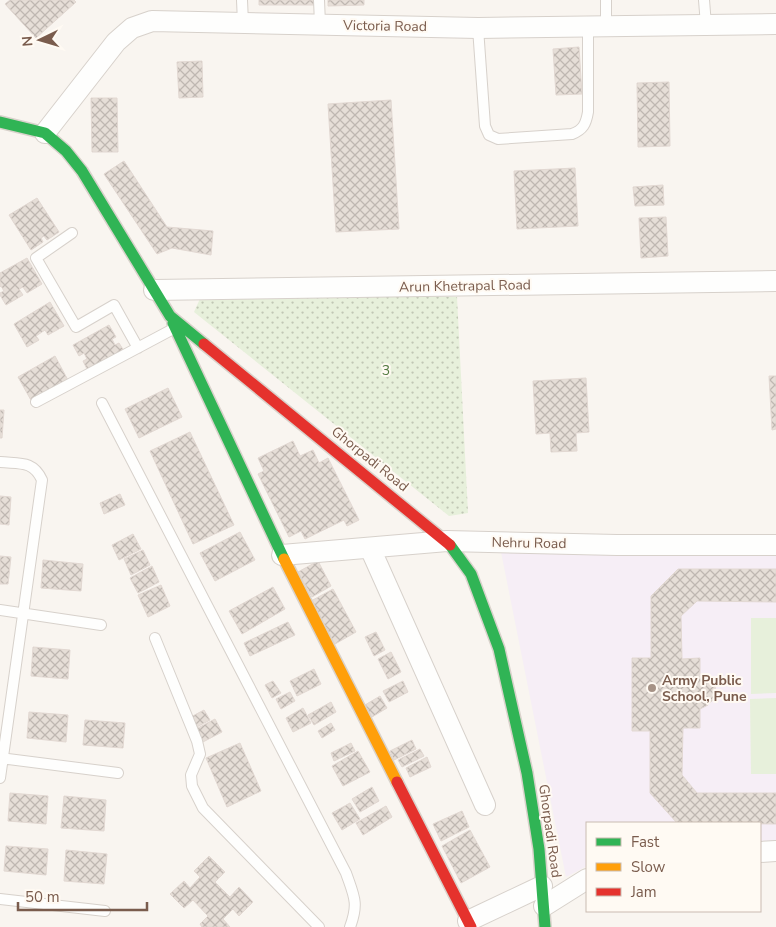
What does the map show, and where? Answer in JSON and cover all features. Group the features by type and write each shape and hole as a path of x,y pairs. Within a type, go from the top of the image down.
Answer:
{"main road":[{"name":"Ghorpadi Road","path":"0,122 45,133 66,151 82,171 170,316 446,541 471,574 499,649 526,773 539,849 545,927"},
{"path":"170,316 282,555 469,924"}],"street":[{"name":"Victoria Road","path":"45,133 116,42 132,28 152,21 478,28 776,24"},
{"name":"Arun Khetrapal Road","path":"154,290 776,281"},
{"name":"Nehru Road","path":"282,555 446,541 617,545 776,545"},
{"path":"370,548 485,804"},
{"path":"761,852 776,852"},
{"path":"544,906 586,881"},
{"path":"469,924 542,886"}],"lane":[{"path":"242,0 243,23"},
{"path":"319,0 320,24"},
{"path":"478,28 484,126 489,136 498,139 572,134 581,131 586,122 597,27 606,0"},
{"path":"704,0 706,25"},
{"path":"72,233 36,258 41,267 76,327 114,305 138,348"},
{"path":"36,402 176,328"},
{"path":"102,403 346,873 356,903 350,927"},
{"path":"0,462 30,466 38,470 42,480 1,758 0,778"},
{"path":"0,610 101,625"},
{"path":"155,638 197,742 200,754 192,775 192,786 197,798 216,821 319,927"},
{"path":"1,758 118,773"},
{"path":"0,899 105,911"}],"shaded area":[{"name":"Army Public School, Pune","path":"776,551 776,842 761,842 761,822 586,822 586,867 566,877 501,552"}],"green space":[{"name":"3","path":"203,292 457,297 468,513 449,516 194,312"},
{"path":"751,618 776,618 776,693 751,694"},
{"path":"776,698 776,774 751,774 750,699"}],"building":[{"path":"10,0 74,0 76,2 36,38 5,4"},
{"path":"259,0 314,0 314,5 259,5"},
{"path":"328,0 364,0 364,5 328,6"},
{"path":"579,47 582,94 556,95 553,49"},
{"path":"202,61 203,97 179,98 177,62"},
{"path":"669,82 670,146 638,147 637,83"},
{"path":"91,98 117,98 118,152 92,152"},
{"path":"391,100 399,229 336,232 328,104"},
{"path":"124,161 167,227 213,231 211,255 172,248 157,254 104,174"},
{"path":"575,168 578,226 517,229 514,171"},
{"path":"663,185 664,205 635,206 633,187"},
{"path":"37,198 59,232 47,240 44,236 41,238 43,242 31,250 9,215"},
{"path":"666,217 668,256 641,258 639,218"},
{"path":"27,258 42,284 27,293 23,287 19,289 23,295 6,305 0,295 4,291 0,287 0,273"},
{"path":"50,302 64,326 48,335 45,330 36,336 39,340 27,347 14,324"},
{"path":"109,325 116,337 112,339 115,345 119,343 124,351 88,371 83,361 87,359 84,353 79,356 73,345"},
{"path":"55,356 69,382 32,402 18,377"},
{"path":"769,376 776,376 776,429 772,430"},
{"path":"586,378 589,432 576,433 577,451 551,452 550,433 536,434 533,381"},
{"path":"168,388 182,417 139,438 125,409"},
{"path":"0,410 4,410 2,438 0,438"},
{"path":"190,432 234,525 193,544 150,451"},
{"path":"293,441 300,456 313,450 319,463 328,458 359,520 347,526 344,520 305,539 301,531 289,537 258,474 264,471 258,458"},
{"path":"120,494 125,505 104,514 100,503"},
{"path":"0,496 11,497 9,525 0,524"},
{"path":"240,532 255,560 215,581 200,553"},
{"path":"133,534 141,549 119,560 112,545"},
{"path":"143,550 150,565 131,575 124,559"},
{"path":"0,556 11,557 8,584 0,584"},
{"path":"43,560 83,564 81,591 41,588"},
{"path":"318,561 331,586 312,597 298,572"},
{"path":"152,566 159,582 138,593 130,578"},
{"path":"678,569 776,569 776,602 697,601 681,616 682,659 700,658 700,675 715,685 716,697 708,705 700,709 700,728 683,728 682,775 697,793 776,793 776,824 761,824 761,822 676,822 650,793 650,731 632,731 632,658 651,658 651,596"},
{"path":"161,585 170,606 148,617 138,595"},
{"path":"273,587 285,609 242,634 229,611"},
{"path":"333,589 356,632 335,644 311,601"},
{"path":"288,622 295,635 250,656 244,643"},
{"path":"376,632 385,650 374,656 365,637"},
{"path":"33,647 70,650 68,679 31,676"},
{"path":"391,652 401,672 388,679 378,659"},
{"path":"314,669 321,684 297,696 290,681"},
{"path":"273,681 281,693 272,698 265,685"},
{"path":"403,681 408,692 389,702 383,691"},
{"path":"290,692 295,701 281,709 276,699"},
{"path":"380,696 387,708 372,717 365,705"},
{"path":"331,702 336,712 314,725 308,715"},
{"path":"303,708 311,723 293,732 286,718"},
{"path":"204,710 210,720 195,728 189,718"},
{"path":"29,712 68,715 66,742 27,738"},
{"path":"215,719 222,732 201,743 194,730"},
{"path":"85,720 125,723 123,748 83,745"},
{"path":"331,723 335,730 322,738 318,731"},
{"path":"412,740 416,749 394,760 390,751"},
{"path":"240,743 261,791 227,807 206,758"},
{"path":"351,743 355,751 334,761 331,753"},
{"path":"420,749 424,756 402,767 398,760"},
{"path":"358,751 370,772 343,786 332,766"},
{"path":"427,757 431,767 410,777 406,768"},
{"path":"372,787 379,801 360,812 352,799"},
{"path":"10,793 48,796 46,824 8,821"},
{"path":"64,796 106,800 104,831 61,828"},
{"path":"350,803 360,819 342,830 332,813"},
{"path":"386,806 392,817 363,835 356,823"},
{"path":"462,811 469,827 441,841 433,824"},
{"path":"470,830 490,867 461,883 442,846"},
{"path":"6,846 48,849 46,875 4,871"},
{"path":"66,850 107,854 104,884 64,881"},
{"path":"209,856 225,872 215,882 230,897 239,887 253,902 239,916 233,909 223,919 230,927 202,927 200,924 208,916 193,900 184,908 170,894 184,881 190,888 200,877 194,871"}],"traffic: fast":[{"path":"0,122 45,133 66,151 82,171 170,316 204,344"},
{"path":"173,323 284,559"},
{"path":"450,545 471,574 499,649 527,773 539,849 545,927"}],"traffic: slow":[{"path":"284,559 397,782"}],"traffic: jam":[{"path":"204,344 450,545"},
{"path":"397,782 471,927"}],"place":[{"name":"Army Public School, Pune","path":"652,688"}]}
